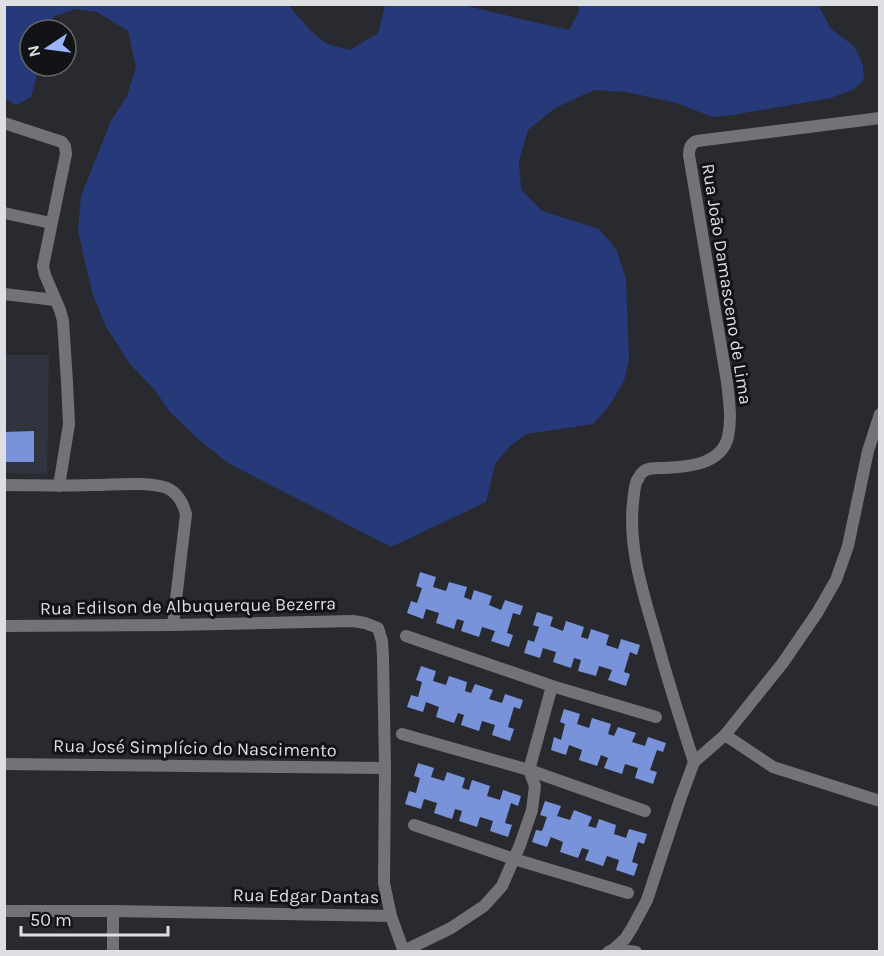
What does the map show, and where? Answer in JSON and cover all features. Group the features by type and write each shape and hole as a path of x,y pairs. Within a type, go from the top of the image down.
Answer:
{"street":[{"name":"Rua João Damasceno de Lima","path":"694,762 644,598 633,546 632,511 636,483 642,473 649,469 678,467 707,460 719,454 728,438 729,408 726,382 689,155 690,147 693,142 697,141 879,118"},
{"path":"4,123 50,137 64,144 66,154 43,266 63,321 69,424 59,486"},
{"path":"4,213 51,224"},
{"path":"4,294 55,300"},
{"path":"611,950 625,939 647,900 694,762 725,735 782,664 817,614 836,580 848,546 868,451 879,414"},
{"path":"4,484 59,486 139,484 168,489 178,495 186,514 173,625"},
{"name":"Rua Edilson de Albuquerque Bezerra","path":"4,626 353,621 372,625 378,628 382,642 385,768"},
{"path":"406,636 552,686 656,717"},
{"path":"385,768 384,883 391,916 404,951 451,928 484,906 501,886 514,859 532,810 535,786 529,770 552,686"},
{"path":"402,734 529,770 645,811"},
{"path":"725,735 773,767 879,801"},
{"name":"Rua José Simplício do Nascimento","path":"4,764 385,768"},
{"path":"414,825 514,859 628,893"},
{"name":"Rua Edgar Dantas","path":"4,911 391,916"},
{"path":"112,912 113,951"},
{"path":"611,950 636,951"}],"shaded area":[{"path":"4,5 288,5 312,32 327,44 350,50 378,33 385,5 463,5 569,30 579,11 578,5 818,5 831,29 854,46 863,65 864,80 854,89 831,98 712,117 677,103 626,92 594,90 555,108 528,130 519,161 521,190 542,211 599,229 616,249 626,279 629,359 624,381 609,406 593,424 526,434 510,446 495,464 486,502 391,547 228,463 170,412 154,389 130,364 106,327 92,292 78,231 81,196 111,121 127,96 136,67 128,31 97,12 75,9 53,18 18,18 18,78 36,78 31,97 17,105 5,99"},
{"path":"5,355 49,355 47,474 5,473"}],"building":[{"path":"34,431 34,462 4,462 4,432"},
{"path":"420,572 436,577 433,587 446,591 449,582 467,587 464,597 471,600 474,590 492,596 489,605 501,610 505,600 523,606 520,615 513,613 507,633 513,635 509,647 491,641 495,631 482,627 479,637 461,631 464,621 457,619 454,629 436,623 439,613 426,609 423,619 407,613 411,601 417,603 422,588 416,586"},
{"path":"537,612 553,617 550,626 563,631 566,621 584,627 581,637 588,639 591,629 609,635 606,645 618,649 621,639 640,645 637,655 630,652 624,672 630,674 626,686 608,680 612,670 599,666 596,676 578,671 581,660 574,658 571,668 553,662 556,652 543,648 540,658 524,653 528,640 534,642 539,627 533,625"},
{"path":"421,666 436,671 433,681 446,685 449,676 467,682 465,691 471,693 475,684 493,690 489,699 502,703 505,694 523,700 520,709 514,707 508,727 514,729 510,741 492,735 495,725 482,721 479,731 461,725 464,715 458,713 454,723 436,717 439,707 426,702 423,712 407,707 411,695 418,697 422,682 416,680"},
{"path":"564,709 580,714 577,724 589,728 592,718 611,724 608,734 614,736 618,727 636,733 632,742 645,746 648,737 666,743 663,752 657,750 650,770 657,772 653,784 635,778 638,768 625,764 622,774 604,768 608,758 601,755 597,766 579,760 582,750 569,745 566,755 551,750 554,737 561,740 565,724 560,722"},
{"path":"418,763 434,768 431,777 444,781 447,772 465,778 462,788 469,790 472,780 490,786 487,796 500,800 503,790 521,796 518,806 511,803 505,823 512,825 508,837 490,831 493,821 480,817 477,827 459,821 462,811 455,809 452,819 434,813 437,803 424,799 421,809 405,804 409,791 416,793 420,778 414,776"},
{"path":"545,801 561,806 557,816 570,820 574,810 592,817 588,826 596,828 599,819 616,825 614,834 626,838 629,829 647,834 644,844 638,842 632,862 638,864 634,876 616,870 619,860 607,856 603,866 585,860 589,850 582,848 578,858 560,852 563,842 551,837 547,847 532,842 536,830 542,831 547,817 540,815"}]}
